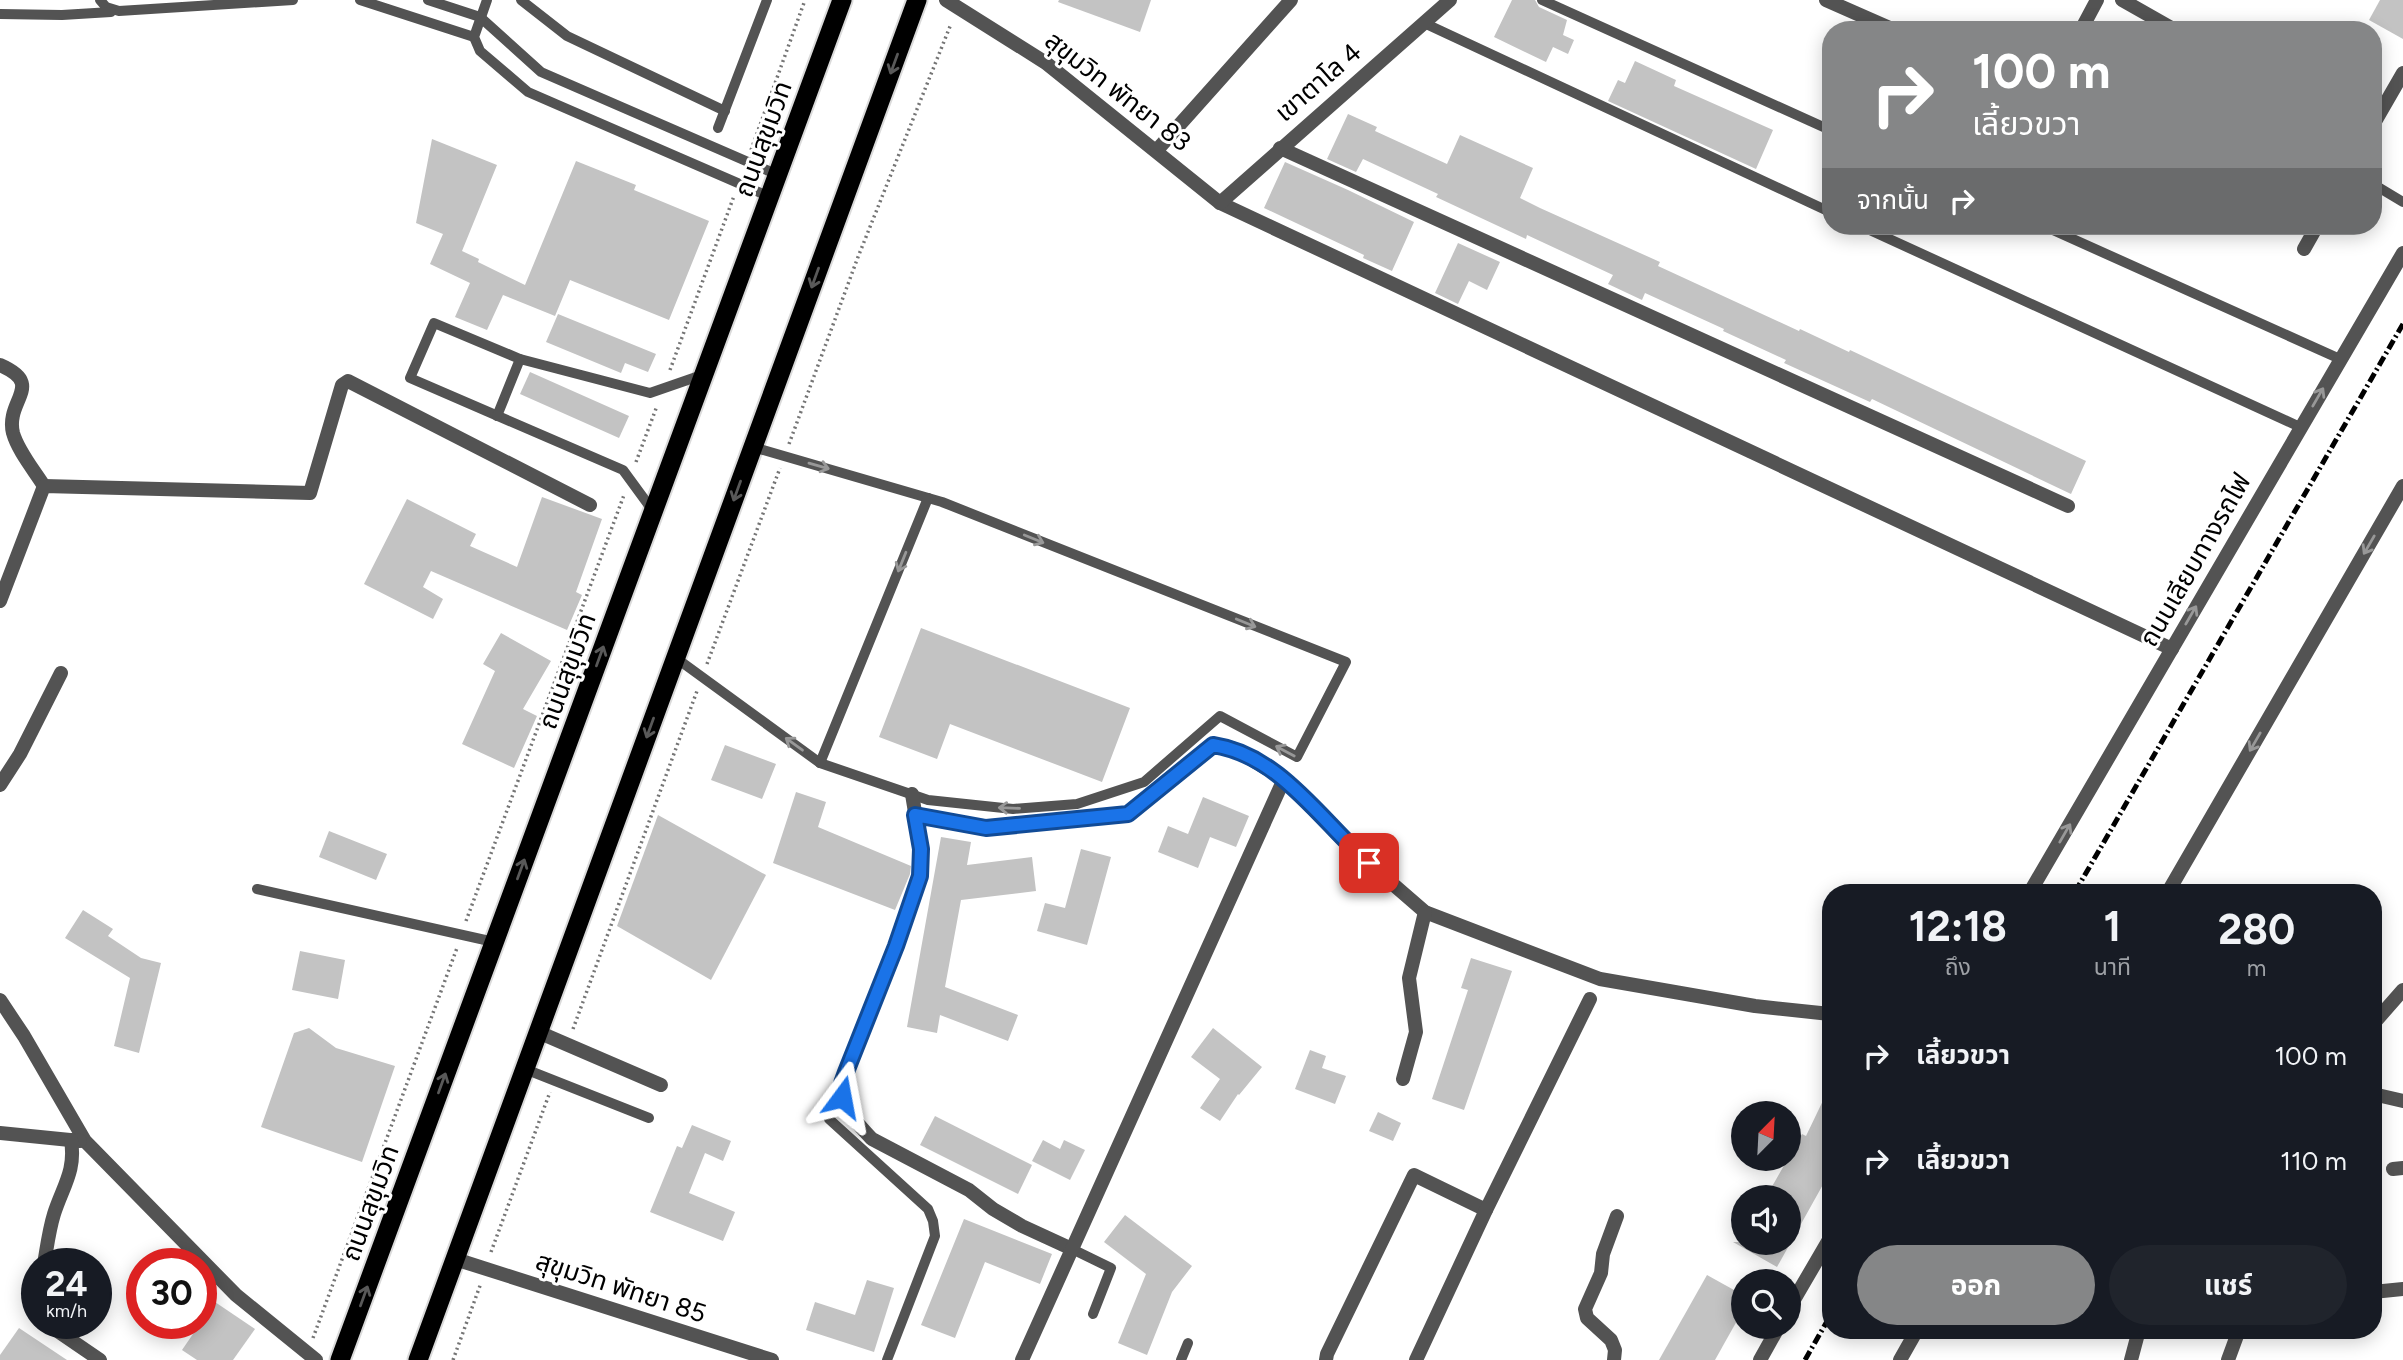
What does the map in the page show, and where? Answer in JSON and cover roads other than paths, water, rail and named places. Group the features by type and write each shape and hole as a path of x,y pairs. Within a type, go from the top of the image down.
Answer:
{"highway":[{"name":"ถนนสุขุมวิท","path":"340,1360 842,0"},
{"path":"418,1360 917,0"}],"street":[{"name":"สุขุมวิท พัทยา 83","path":"946,0 1046,63 1220,203 2172,649"},
{"path":"1157,150 1290,0"},
{"name":"เขาตาโล 4","path":"1220,203 1450,0"},
{"path":"1826,0 1874,21"},
{"path":"2086,21 2097,0"},
{"path":"2122,0 2159,21"},
{"path":"2382,109 2403,73"},
{"path":"1280,148 2068,506"},
{"path":"2304,249 2312,235"},
{"name":"ถนนเลียบทางรถไฟ","path":"2035,884 2403,253"},
{"path":"0,365 15,372 22,379 12,420 13,431 44,486"},
{"path":"44,486 310,493 342,385 348,382 590,505"},
{"path":"0,601 44,486"},
{"path":"2173,884 2403,486"},
{"path":"0,785 20,754 61,673"},
{"path":"915,815 986,828 1128,814 1213,745 1232,748 1284,779 1350,846 1425,912 1600,979 1755,1006 1822,1013"},
{"path":"1022,1360 1284,779"},
{"path":"912,794 921,849 920,876 896,946 841,1086 842,1097 860,1126 872,1139 969,1191 1022,1226 1072,1249"},
{"path":"1403,1079 1416,1032 1409,978 1425,912"},
{"path":"2382,1014 2403,990"},
{"path":"1416,1360 1590,999"},
{"path":"0,1000 24,1036 78,1140 236,1295 312,1356"},
{"path":"538,1032 661,1085"},
{"path":"2382,1096 2403,1101"},
{"path":"0,1133 78,1140"},
{"path":"47,1248 53,1216 71,1173 78,1140"},
{"path":"1326,1360 1327,1353 1414,1175 1486,1210"},
{"path":"1614,1360 1615,1350 1611,1340 1587,1318 1586,1309 1601,1273 1603,1254 1617,1216"},
{"path":"1801,1288 1822,1252"},
{"name":"สุขุมวิท พัทยา 85","path":"455,1259 772,1360"},
{"path":"2382,1291 2403,1289"},
{"path":"69,1339 100,1360"},
{"path":"1760,1360 1772,1339"},
{"path":"1900,1360 1912,1339"},
{"path":"2131,1360 2137,1339"},
{"path":"2228,1360 2236,1339"}],"lane":[{"path":"100,0 106,7 119,11"},
{"path":"0,14 62,15 293,0"},
{"path":"360,0 474,37"},
{"path":"428,0 480,17 541,72 778,175"},
{"path":"487,0 474,37 480,51 528,92 769,197"},
{"path":"521,0 567,36 725,111"},
{"path":"718,128 766,0"},
{"path":"1542,0 1822,126"},
{"path":"1424,23 1822,208"},
{"path":"2382,189 2403,202"},
{"path":"1881,235 2300,427"},
{"path":"2064,235 2340,359"},
{"path":"654,511 623,470 410,379 434,323 520,359 650,393 704,374"},
{"path":"497,416 520,359"},
{"path":"676,658 820,763 929,800 1013,809 1077,804 1144,782 1220,716 1297,757 1346,662 928,498 753,447"},
{"path":"820,763 928,498"},
{"path":"257,889 494,942"},
{"path":"525,1069 649,1118"},
{"path":"829,1119 928,1209 933,1221 934,1236 887,1360"},
{"path":"1072,1249 1111,1268 1093,1314"},
{"path":"1181,1360 1188,1343"}],"railway":[{"path":"2080,884 2403,324"},
{"path":"1805,1360 1822,1330"}]}
